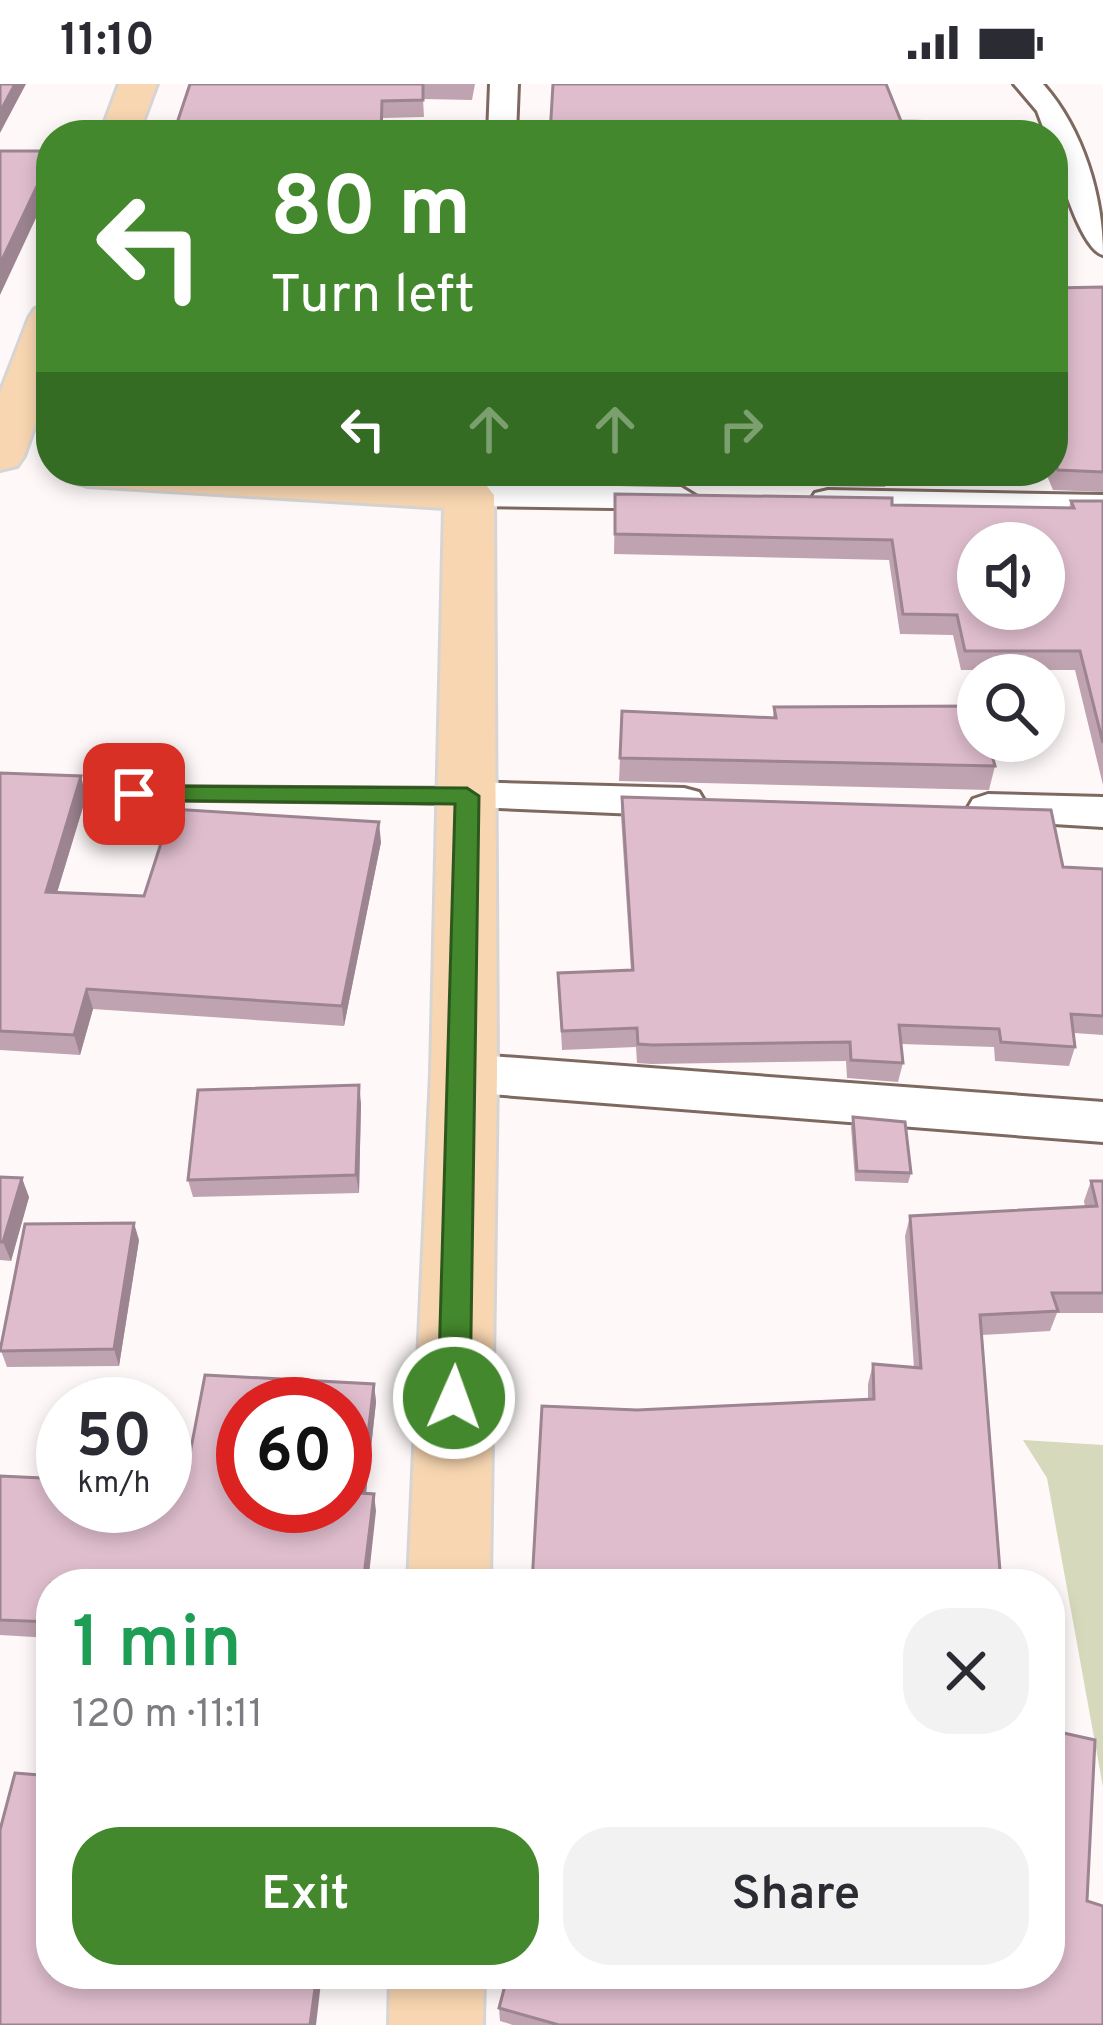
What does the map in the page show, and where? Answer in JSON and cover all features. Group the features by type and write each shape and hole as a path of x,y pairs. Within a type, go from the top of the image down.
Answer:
{"main road":[{"path":"125,120 138,84"},
{"path":"0,456 36,359"},
{"path":"0,466 36,468"},
{"path":"449,1569 464,1073 471,486"},
{"path":"436,2025 437,1989"}],"street":[{"path":"503,120 504,84"},
{"path":"1028,84 1054,120"},
{"path":"1068,156 1102,244 1069,241"},
{"path":"519,486 728,499"},
{"path":"798,500 1103,506"},
{"path":"467,796 726,803"},
{"path":"938,808 1103,812"},
{"path":"464,1073 1103,1122"}],"lane":[{"path":"134,794 467,796"}],"green space":[{"path":"1023,1440 1103,1445 1103,1787 1065,1569 1047,1478"}],"building":[{"path":"0,84 15,84 0,112"},
{"path":"190,84 423,84 423,100 382,101 381,120 178,120"},
{"path":"553,84 886,84 901,120 551,120"},
{"path":"0,151 36,151 36,188 0,264"},
{"path":"1103,287 1103,472 1068,470 1068,288"},
{"path":"615,494 892,498 892,505 1074,508 1071,501 1103,501 1103,743 1080,651 965,651 960,630 1065,630 1065,522 957,522 957,615 903,614 892,540 615,534"},
{"path":"957,706 957,762 994,762 995,766 620,758 622,711 776,718 774,707"},
{"path":"0,773 81,776 46,892 144,896 172,809 379,822 342,1006 87,989 74,1035 0,1031"},
{"path":"622,797 1051,810 1063,867 1103,869 1103,1016 1071,1014 1075,1047 1001,1042 999,1029 899,1025 903,1063 851,1060 850,1042 652,1045 638,1044 637,1028 562,1031 558,973 633,970"},
{"path":"359,1085 356,1175 188,1180 198,1090"},
{"path":"853,1117 905,1122 911,1173 857,1171"},
{"path":"0,1177 22,1178 3,1242 0,1242"},
{"path":"1091,1181 1103,1181 1103,1293 1052,1293 1058,1311 980,1315 1000,1569 533,1569 542,1406 637,1410 874,1399 873,1364 921,1368 910,1216 1097,1206"},
{"path":"134,1223 114,1349 0,1351 25,1224"},
{"path":"205,1375 243,1377 216,1377 216,1533 369,1533 365,1569 36,1569 36,1621 0,1620 0,1476 36,1478 36,1533 192,1533 192,1443"},
{"path":"1065,1733 1095,1740 1087,1901 1103,1906 1103,2025 559,2025 499,2008 504,1989 1065,1989"},
{"path":"15,1773 36,1775 36,1989 315,1989 310,2025 0,2025 0,1830"}],"route":[{"path":"134,794 467,796 454,1398"}]}
